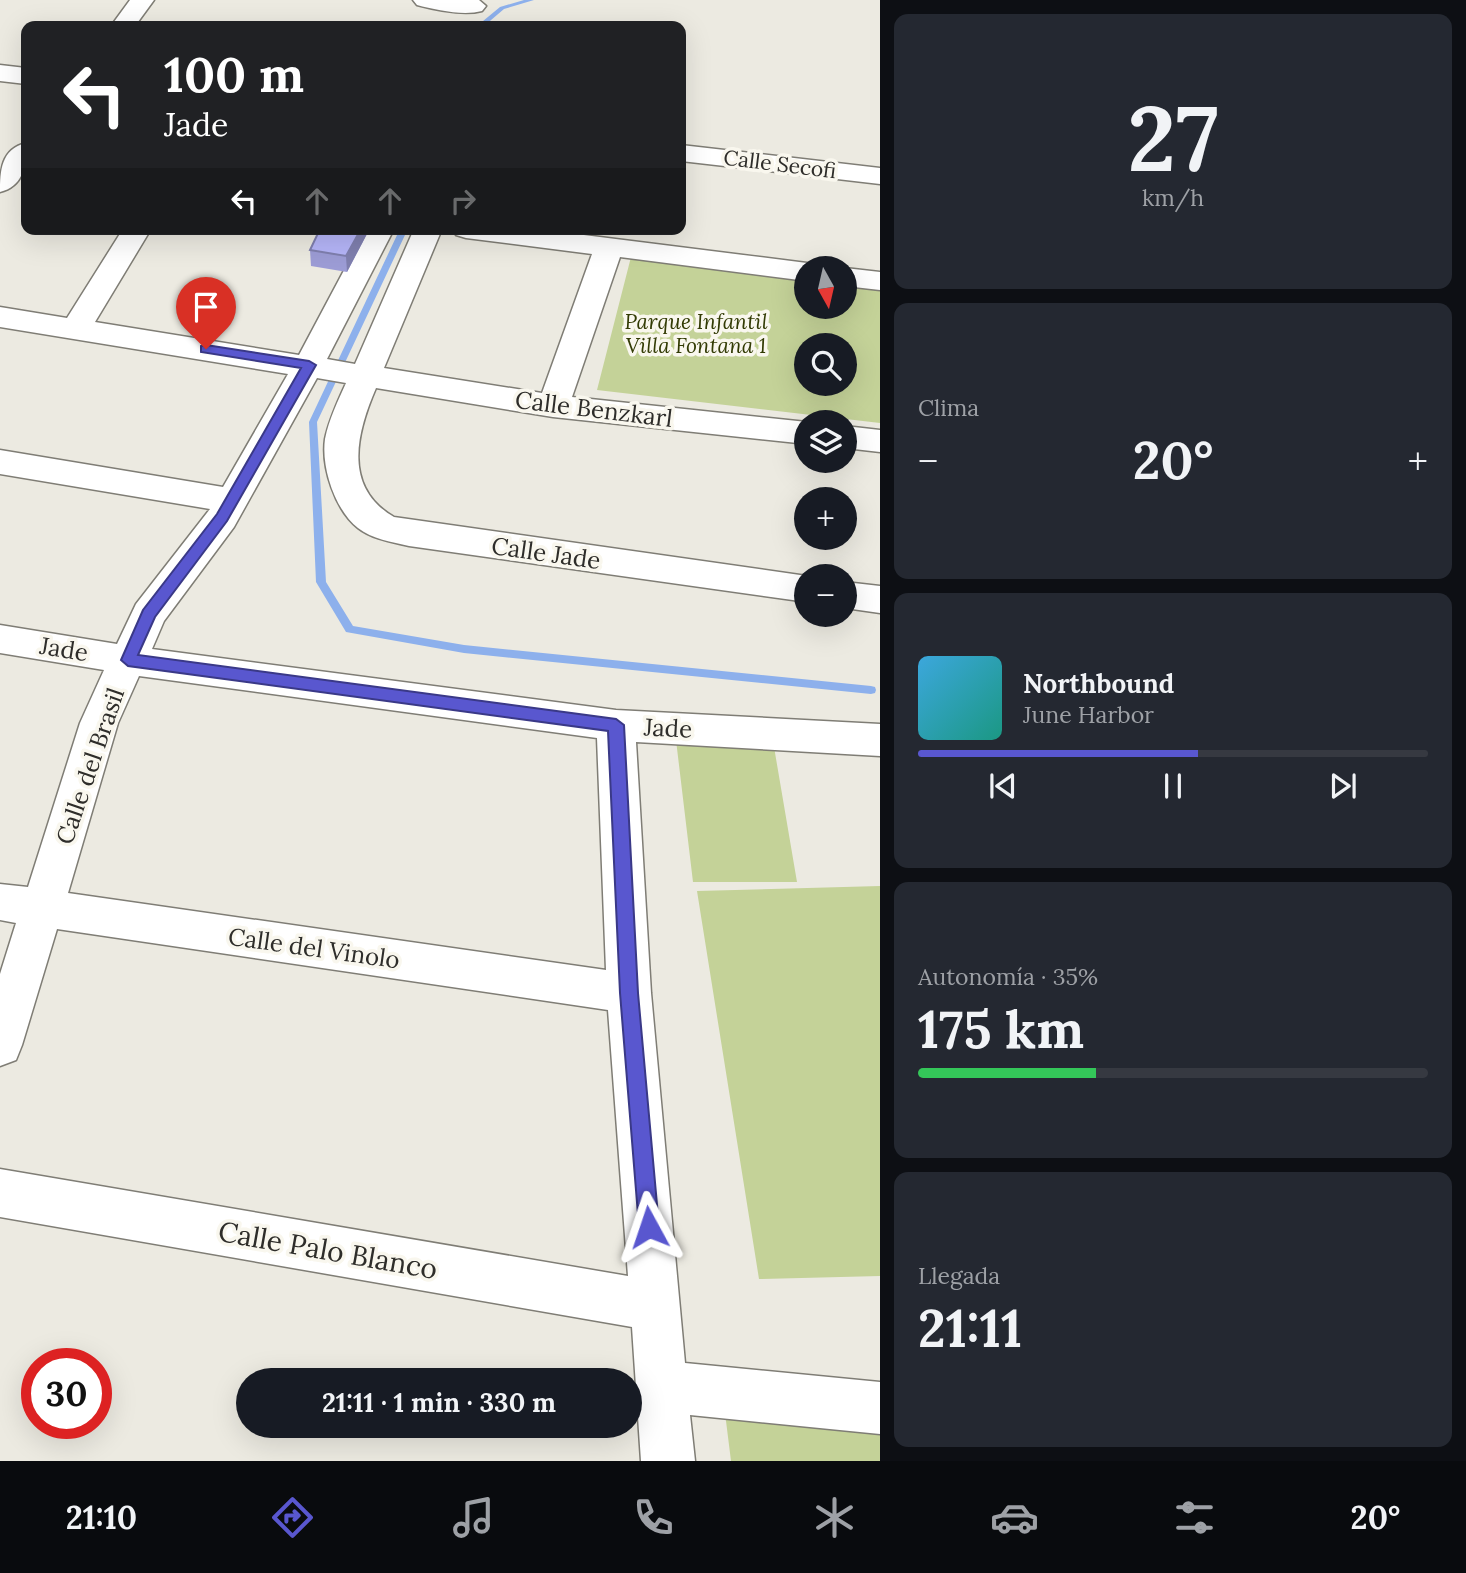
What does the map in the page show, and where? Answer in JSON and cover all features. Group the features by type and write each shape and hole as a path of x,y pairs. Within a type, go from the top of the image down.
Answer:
{"street":[{"path":"126,21 142,0"},
{"path":"425,0 474,6"},
{"path":"0,73 21,75"},
{"name":"Calle Secofi","path":"686,154 880,176"},
{"path":"21,160 6,186 21,196"},
{"path":"76,328 133,235"},
{"path":"348,372 379,235"},
{"path":"348,372 425,235"},
{"path":"514,235 794,270"},
{"path":"553,407 609,247"},
{"path":"858,278 880,281"},
{"name":"Calle Benzkarl","path":"0,317 553,407 794,432"},
{"name":"Calle Jade","path":"348,372 346,420 339,445 353,502 372,522 402,532 794,587"},
{"name":"Calle del Brasil","path":"0,1045 99,723 149,614 222,518 230,500 348,372"},
{"path":"857,439 880,441"},
{"path":"0,462 230,500"},
{"path":"857,597 880,600"},
{"name":"Jade","path":"0,639 128,660 616,725 880,740"},
{"path":"616,725 629,993 664,1387 668,1461"},
{"name":"Calle del Vinolo","path":"0,902 629,993"},
{"name":"Calle Palo Blanco","path":"0,1194 656,1306"},
{"path":"664,1387 880,1409"}],"green space":[{"name":"Parque Infantil Villa Fontana 1","path":"631,257 794,277 794,319 857,319 858,285 880,288 880,423 857,420 857,410 794,410 794,413 597,390"},
{"path":"676,740 773,741 797,882 693,882"},
{"path":"880,886 880,1276 759,1279 697,891"},
{"path":"724,1405 880,1431 880,1461 731,1461"}],"building":[{"path":"317,235 358,235 346,256 310,250"}],"waterway":[{"path":"486,21 502,8 531,0"},
{"path":"401,235 313,422 321,582 350,629 464,649 871,690"}],"route":[{"path":"206,349 309,365 222,518 149,614 128,660 616,725 629,993 649,1227"}]}
